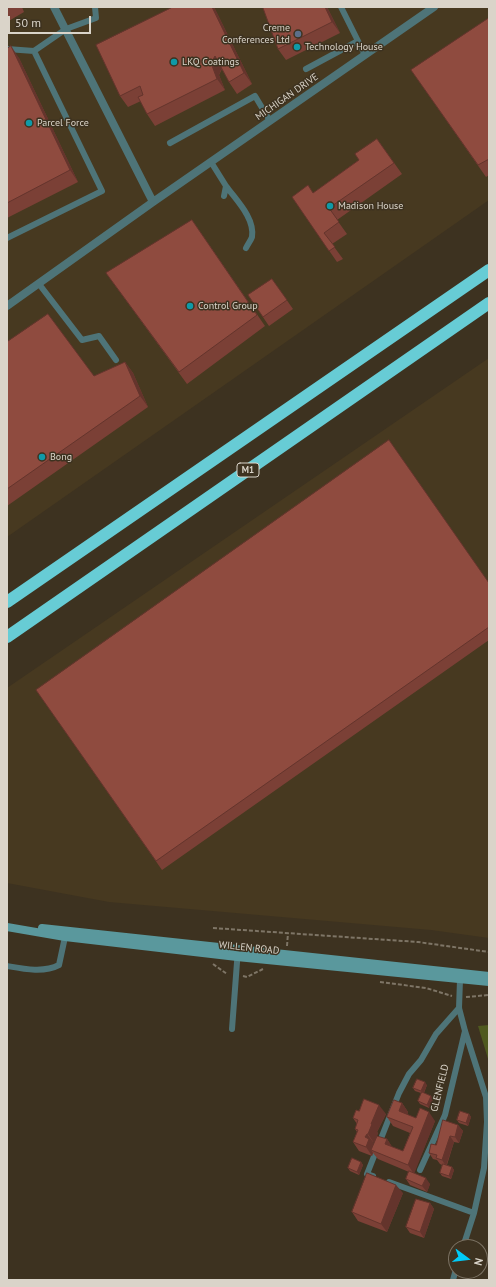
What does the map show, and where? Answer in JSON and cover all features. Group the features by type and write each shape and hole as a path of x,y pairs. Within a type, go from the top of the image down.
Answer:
{"highway":[{"path":"7,602 489,270"},
{"name":"M1","path":"7,637 489,302"}],"street":[{"path":"54,7 154,202"},
{"name":"MICHIGAN DRIVE","path":"7,306 433,8"},
{"name":"WILLEN ROAD","path":"7,927 65,937 489,976"},
{"name":"WILLEN ROAD","path":"7,927 64,930 238,953 460,980 489,982"}],"lane":[{"path":"7,49 34,51 66,30 96,18 94,7"},
{"path":"341,7 365,55"},
{"path":"306,68 358,41"},
{"path":"7,238 102,191 34,51"},
{"path":"170,143 255,96 270,121"},
{"path":"211,162 226,186 247,214 252,228 252,238 246,248"},
{"path":"224,196 226,186"},
{"path":"39,284 82,340 99,336 116,360"},
{"path":"7,966 29,970 53,969 59,965 65,937"},
{"path":"232,1029 238,953"},
{"path":"460,980 459,1008 486,1097 487,1128 484,1168 474,1213 466,1239"},
{"path":"459,1008 436,1034 421,1060 409,1074 399,1092 367,1174 474,1213"},
{"name":"GLENFIELD","path":"420,1170 445,1115 465,1031"}],"path":[{"path":"213,928 418,942 489,952"}],"shaded area":[{"path":"7,7 489,7 489,200 7,537"},
{"path":"489,358 489,938 431,930 109,902 7,883 7,688"}],"green space":[{"path":"489,1025 489,1062 478,1026"}],"building":[{"name":"LKQ Coatings","path":"173,7 212,7 244,73 229,82 215,56 211,63 217,79 147,114 138,97 143,95 140,86 120,96 96,45"},
{"name":"Technology House","path":"325,7 332,22 278,49 263,8"},
{"path":"489,18 489,159 478,165 411,70"},
{"name":"Parcel Force","path":"11,46 70,170 7,203 7,49"},
{"path":"377,139 394,163 329,208 339,222 324,233 335,247 329,251 292,197 308,185 313,193 359,160 355,154"},
{"name":"Control Group","path":"192,220 257,315 179,372 106,273"},
{"path":"272,279 287,300 263,317 248,295"},
{"name":"Bong","path":"48,314 94,376 125,362 140,396 7,489 7,342"},
{"path":"389,440 489,583 489,627 156,861 36,690"},
{"path":"417,1079 425,1082 421,1091 413,1088"},
{"path":"422,1092 431,1096 427,1105 418,1101"},
{"path":"364,1099 379,1105 368,1134 365,1137 369,1139 366,1147 353,1142 358,1130 355,1129 358,1120 353,1118 356,1110 359,1111"},
{"path":"394,1100 402,1103 399,1111 416,1118 420,1108 429,1112 408,1165 371,1150 377,1136 387,1139 385,1144 403,1151 413,1127 387,1117"},
{"path":"460,1111 469,1114 466,1123 457,1120"},
{"path":"443,1120 458,1125 455,1137 450,1136 442,1160 436,1158 437,1155 429,1153 431,1144 436,1145"},
{"path":"352,1158 361,1162 357,1172 348,1168"},
{"path":"443,1164 452,1167 449,1176 440,1173"},
{"path":"409,1171 426,1178 422,1186 406,1179"},
{"path":"367,1173 396,1185 381,1224 352,1212"},
{"path":"416,1199 430,1203 420,1232 406,1227"}],"place":[{"name":"Creme Conferences Ltd","path":"298,34"},
{"name":"Technology House","path":"297,47"},
{"name":"LKQ Coatings","path":"174,62"},
{"name":"Parcel Force","path":"29,123"},
{"name":"Madison House","path":"330,206"},
{"name":"Control Group","path":"190,306"},
{"name":"Bong","path":"42,457"}]}
